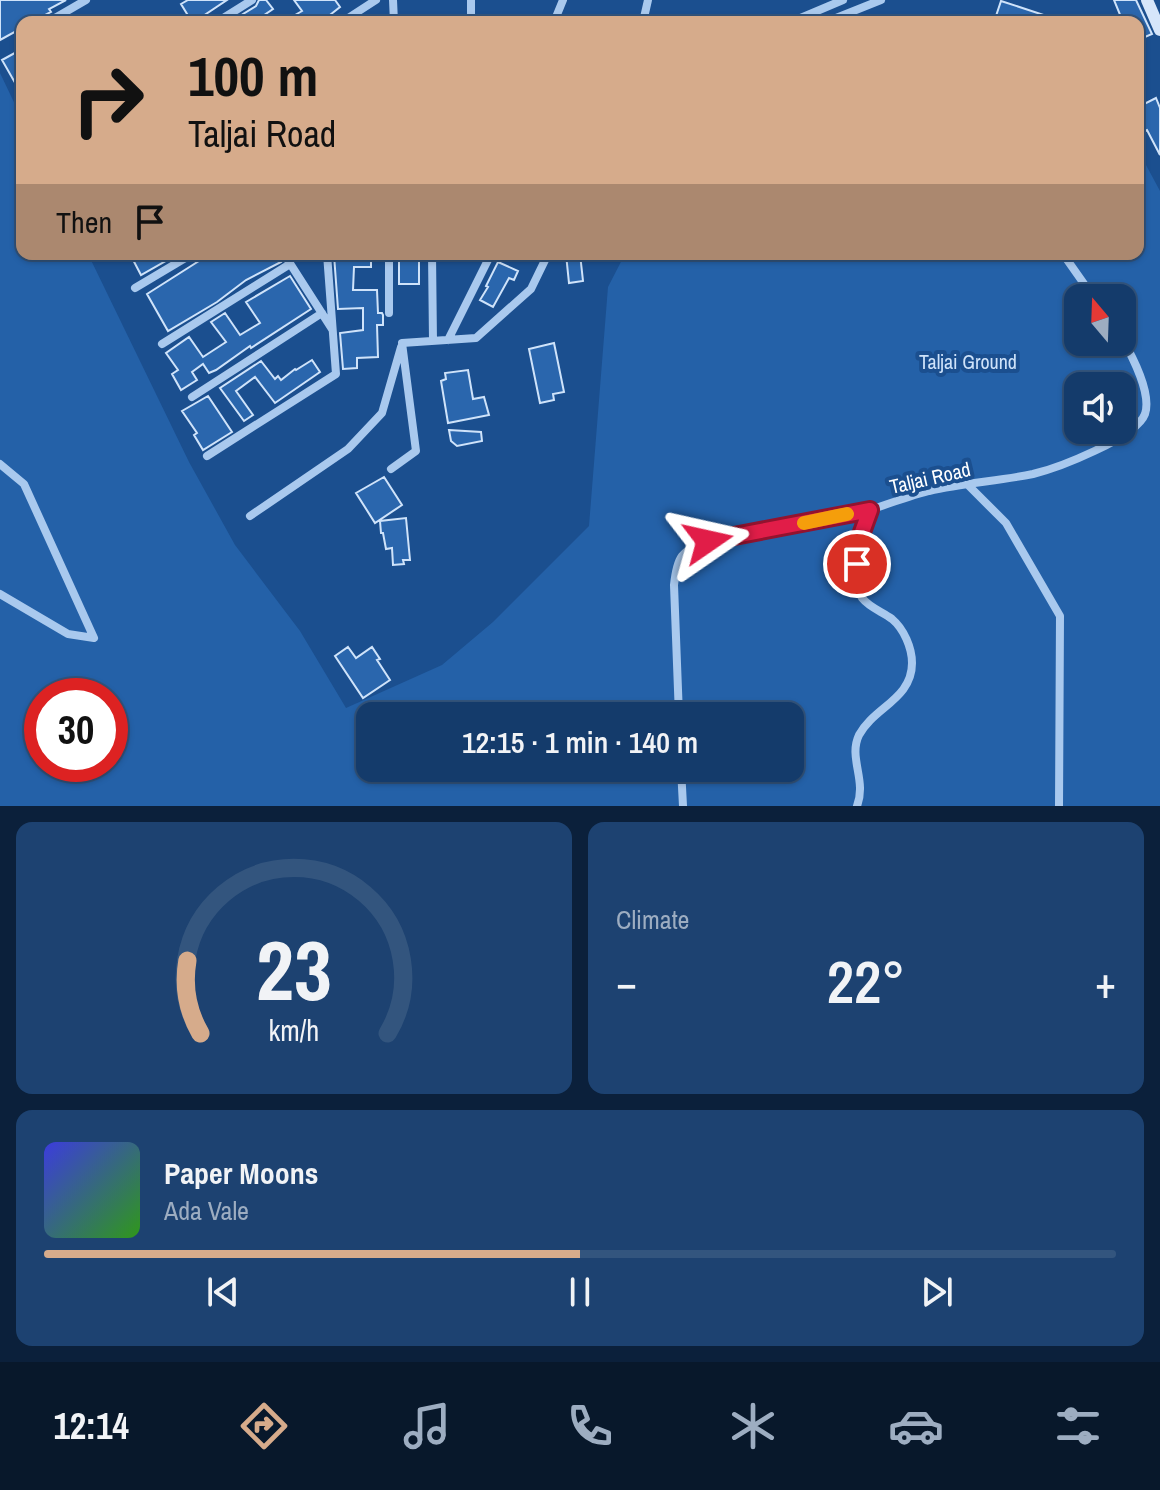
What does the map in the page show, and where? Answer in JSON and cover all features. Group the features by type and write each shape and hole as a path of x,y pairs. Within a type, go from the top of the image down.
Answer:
{"street":[{"path":"58,16 86,0"},
{"path":"227,16 252,0"},
{"path":"351,16 376,0"},
{"path":"805,16 843,0"},
{"path":"841,16 881,0"},
{"path":"1147,0 1160,30"},
{"path":"135,288 182,260"},
{"path":"288,260 333,330"},
{"path":"207,456 336,374 327,260"},
{"path":"389,260 389,313"},
{"path":"432,260 433,341"},
{"path":"448,340 488,260"},
{"path":"402,343 476,338 531,289 545,260"},
{"path":"1067,260 1084,284"},
{"path":"162,344 290,264"},
{"path":"309,292 329,286"},
{"path":"192,397 322,313"},
{"path":"391,469 416,451 402,343"},
{"path":"250,516 348,449 382,413 402,343"},
{"name":"Taljai Road","path":"857,806 862,792 855,745 871,719 902,692 912,665 903,632 893,620 861,597 857,585 858,543 870,510 929,491 1034,474 1111,443 1138,425 1145,414 1147,403 1144,387 1130,356"},
{"path":"0,464 24,484 94,638 68,634 0,594"},
{"path":"968,485 1006,523 1060,616 1059,806"},
{"path":"678,702 674,585 676,564 684,554 693,546 708,541 870,510"},
{"path":"682,782 683,806"}],"green space":[{"name":"Taljai Ground","path":"0,73 16,106 16,260 91,260 189,462 235,545 300,631 346,708 356,704 356,782 804,782 804,702 359,702 442,665 493,622 589,526 608,287 622,260 1144,260 1144,161 1160,191 1160,806 0,806"}],"building":[{"path":"0,0 66,0 49,9 51,12 43,16 16,16 16,31 0,40"},
{"path":"188,0 227,0 203,16 188,16 181,4"},
{"path":"259,0 266,0 273,9 263,16 240,16 256,6"},
{"path":"294,0 335,0 340,7 329,16 293,16 302,11"},
{"path":"1114,0 1136,0 1144,16 1121,16"},
{"path":"1001,1 1047,16 996,16"},
{"path":"1144,17 1152,34 1144,37"},
{"path":"16,52 16,84 2,60"},
{"path":"1156,98 1160,108 1160,155 1147,130 1144,131 1144,104"},
{"path":"133,260 167,260 141,275"},
{"path":"201,260 281,262 246,280 217,302 168,331 147,294"},
{"path":"334,260 371,260 371,267 354,267 353,290 377,290 378,313 383,315 383,325 377,325 378,357 357,358 357,368 343,369 340,333 363,330 363,308 338,309"},
{"path":"399,260 419,260 419,284 399,284"},
{"path":"567,260 581,260 583,281 569,283"},
{"path":"498,262 518,271 514,280 509,278 493,307 480,300"},
{"path":"290,276 311,309 216,370 209,373 203,364 192,372 197,380 181,390 172,374 178,370 166,353 189,337 203,357 226,342 211,322 225,313 240,335 260,323 246,302"},
{"path":"554,343 564,392 553,394 554,400 540,403 529,349"},
{"path":"312,360 320,372 275,403 255,377 236,391 253,415 244,421 220,388 261,361 275,379 278,376 281,380"},
{"path":"468,370 473,399 484,397 489,415 448,423 441,381 446,379 445,373"},
{"path":"208,396 232,432 203,450 194,435 197,433 182,411"},
{"path":"449,430 481,432 482,441 457,446 451,441"},
{"path":"384,477 402,505 375,523 356,493"},
{"path":"406,518 410,560 393,565 392,548 386,549 380,521"},
{"path":"348,647 356,658 372,647 390,680 363,698 335,656"}],"slow traffic":[{"path":"804,523 847,514"}],"route":[{"path":"708,541 870,510 858,543 857,564"}]}
